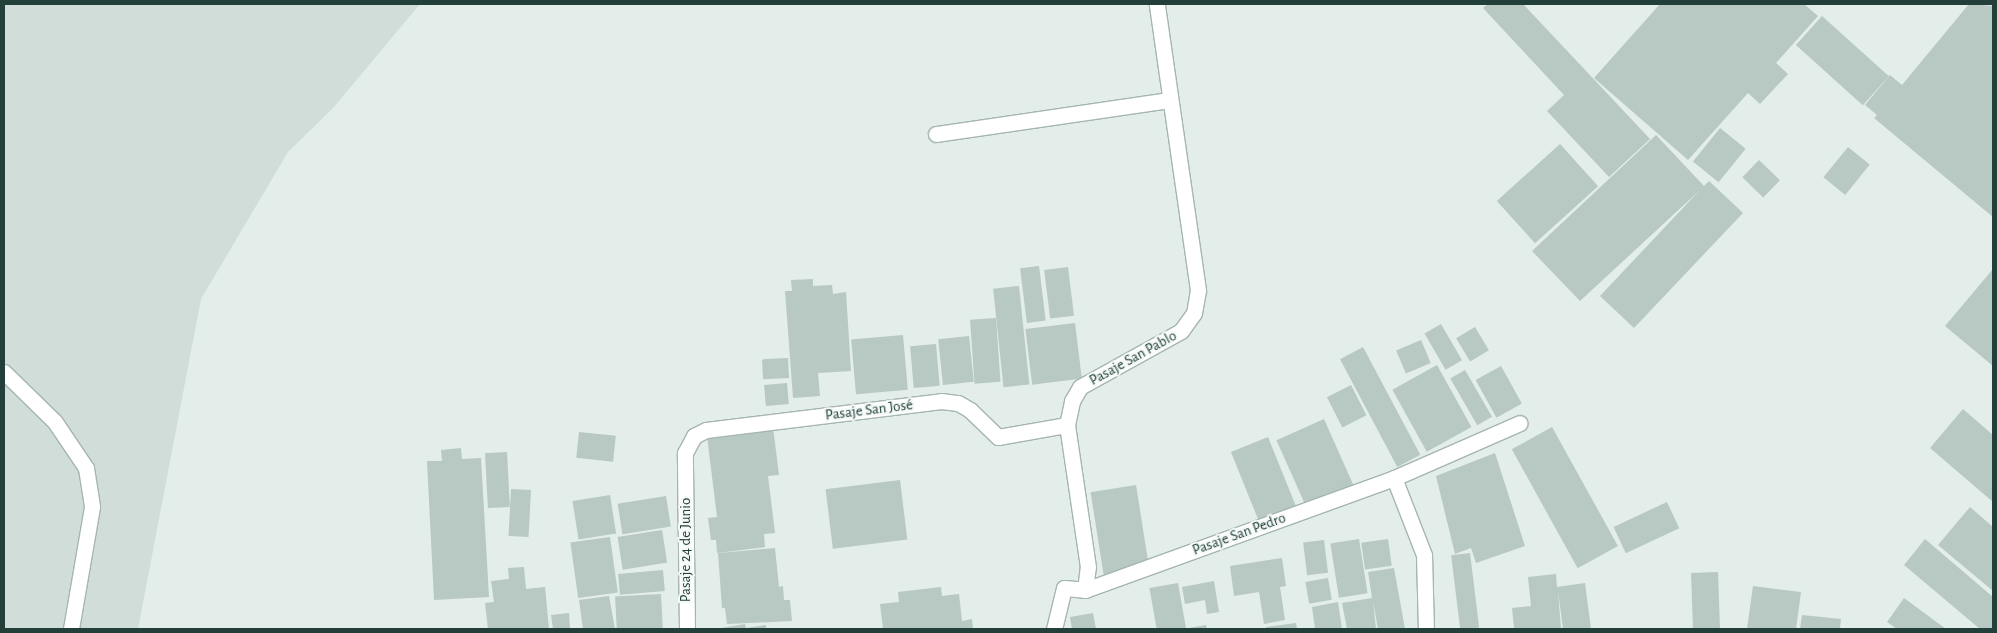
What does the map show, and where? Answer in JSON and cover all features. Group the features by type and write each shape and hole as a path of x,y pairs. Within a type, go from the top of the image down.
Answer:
{"lane":[{"name":"Pasaje San Pablo","path":"1085,590 1088,567 1067,425 1072,401 1080,387 1175,336 1188,324 1194,313 1198,290 1169,100 1157,4"},
{"path":"936,134 1169,100"},
{"path":"4,372 55,422 86,468 92,507 70,629"},
{"name":"Pasaje San José","path":"685,470 689,444 694,436 706,430 941,401 958,403 970,410 998,437 1067,425"},
{"name":"Pasaje San Pedro","path":"1085,590 1394,478 1520,423"},
{"name":"Pasaje 24 de Junio","path":"685,470 687,629"},
{"path":"1394,478 1424,554 1426,629"},
{"path":"1054,629 1064,588 1085,590"}],"shaded area":[{"path":"4,4 420,4 333,108 288,152 201,299 138,629 4,629"}],"building":[{"path":"1488,4 1523,4 1650,139 1609,177 1547,111 1564,95 1483,8"},
{"path":"1660,4 1804,4 1818,16 1776,63 1788,74 1760,104 1748,93 1688,160 1594,78"},
{"path":"1969,4 1993,6 1993,217 1874,118 1877,115 1865,105 1890,75 1902,85"},
{"path":"1822,16 1889,76 1863,105 1796,45"},
{"path":"1720,128 1746,149 1719,182 1693,161"},
{"path":"1656,135 1704,186 1709,181 1743,213 1634,328 1600,296 1699,191 1580,301 1532,251"},
{"path":"1560,144 1598,186 1535,243 1497,201"},
{"path":"1848,147 1870,165 1845,195 1823,177"},
{"path":"1759,160 1780,180 1763,197 1742,177"},
{"path":"1039,266 1046,321 1027,323 1020,268"},
{"path":"1068,267 1074,316 1050,319 1044,270"},
{"path":"1993,269 1993,366 1945,326"},
{"path":"813,279 813,286 832,285 833,294 846,292 851,371 818,373 820,396 793,398 785,291 792,291 791,280"},
{"path":"1019,286 1029,384 1003,387 993,289"},
{"path":"996,318 1000,382 975,384 970,320"},
{"path":"1075,323 1082,379 1032,385 1025,329"},
{"path":"1441,324 1462,360 1446,370 1425,334"},
{"path":"1475,327 1489,350 1470,361 1456,338"},
{"path":"903,335 908,390 856,394 851,340"},
{"path":"969,336 974,382 943,385 938,339"},
{"path":"1421,340 1431,363 1406,374 1396,351"},
{"path":"936,344 940,386 914,388 910,346"},
{"path":"1363,347 1420,455 1397,467 1340,359"},
{"path":"788,358 789,378 763,379 762,359"},
{"path":"1437,365 1471,427 1427,452 1392,390"},
{"path":"1501,366 1522,404 1496,418 1476,380"},
{"path":"1465,370 1492,417 1477,425 1450,378"},
{"path":"787,383 789,404 766,406 764,385"},
{"path":"1351,385 1366,415 1342,428 1327,397"},
{"path":"1963,409 1993,435 1993,502 1930,448"},
{"path":"1324,419 1356,491 1309,512 1276,440"},
{"path":"773,427 779,475 768,476 775,533 764,534 765,547 717,553 716,540 711,540 708,518 717,517 707,436"},
{"path":"1552,427 1618,546 1578,568 1512,449"},
{"path":"579,432 616,436 613,462 576,458"},
{"path":"1268,437 1299,513 1262,528 1231,452"},
{"path":"461,448 462,459 481,458 489,597 434,600 427,461 442,461 441,450"},
{"path":"507,452 510,507 488,508 485,453"},
{"path":"1495,453 1525,546 1476,563 1471,548 1455,554 1436,476"},
{"path":"900,480 907,540 833,549 826,489"},
{"path":"1136,485 1149,570 1104,577 1091,492"},
{"path":"511,489 531,490 529,537 509,536"},
{"path":"610,495 616,534 579,539 572,501"},
{"path":"666,496 671,527 622,534 618,504"},
{"path":"1667,502 1679,528 1626,553 1614,527"},
{"path":"1970,507 1993,527 1993,591 1938,545"},
{"path":"662,530 667,563 623,570 618,537"},
{"path":"610,537 618,592 578,598 570,543"},
{"path":"1359,539 1368,593 1339,598 1330,544"},
{"path":"1388,539 1392,566 1365,569 1361,543"},
{"path":"1925,539 1993,597 1993,629 1980,629 1904,565"},
{"path":"1324,540 1328,573 1307,575 1303,543"},
{"path":"775,548 779,587 783,586 784,600 790,600 792,621 727,624 725,608 722,608 718,553"},
{"path":"1470,553 1479,627 1460,629 1451,555"},
{"path":"1282,558 1286,586 1280,587 1285,620 1264,624 1259,592 1234,596 1230,566"},
{"path":"524,567 526,589 545,587 549,629 488,629 485,603 494,602 491,581 509,579 508,568"},
{"path":"1394,568 1405,629 1378,629 1373,601 1376,629 1347,629 1342,603 1372,598 1368,572"},
{"path":"663,570 665,591 620,595 618,574"},
{"path":"1718,572 1720,629 1693,629 1691,573"},
{"path":"1556,574 1557,587 1585,583 1591,629 1563,629 1558,591 1561,629 1511,629 1514,628 1512,608 1531,606 1528,577"},
{"path":"1328,578 1332,600 1309,604 1305,582"},
{"path":"1214,581 1219,612 1207,614 1205,600 1185,604 1182,587"},
{"path":"1178,583 1186,629 1157,629 1149,588"},
{"path":"1753,586 1801,592 1796,629 1747,629"},
{"path":"941,587 942,596 959,594 962,621 972,619 973,629 883,629 880,604 899,602 898,592"},
{"path":"661,594 663,629 617,629 615,596"},
{"path":"609,596 615,629 583,629 579,600"},
{"path":"1904,598 1946,629 1897,629 1887,622"},
{"path":"1338,602 1342,629 1315,629 1312,607"},
{"path":"569,613 570,629 553,629 551,615"},
{"path":"1093,613 1096,629 1072,629 1070,617"},
{"path":"1802,615 1841,619 1840,629 1800,629"},
{"path":"1296,623 1297,629 1266,629 1266,627"},
{"path":"745,624 746,628 766,625 766,629 715,629"},
{"path":"1206,625 1207,629 1189,629 1189,628"}]}
